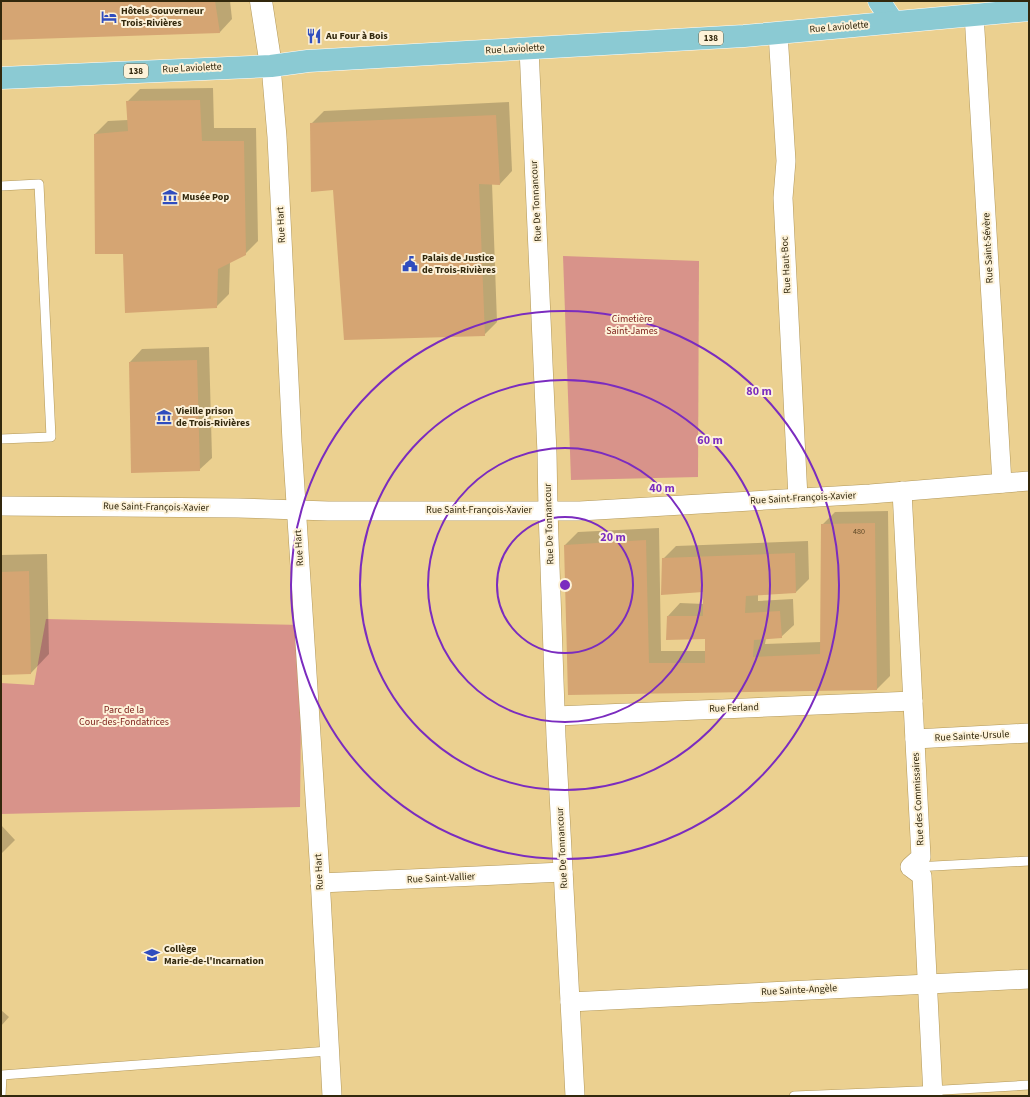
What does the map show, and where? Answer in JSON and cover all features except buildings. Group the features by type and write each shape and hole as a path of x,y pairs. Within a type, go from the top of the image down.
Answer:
{"main road":[{"path":"879,1 893,22"},
{"name":"Rue Laviolette","path":"1,78 271,66 308,60 778,33 1029,10"}],"street":[{"name":"Rue Hart","path":"261,1 271,66 277,137 292,442 332,1096"},
{"name":"Rue Saint-Sévère","path":"974,14 1002,483"},
{"name":"Rue Haut-Boc","path":"778,33 786,160 783,198 798,498"},
{"name":"Rue De Tonnancour","path":"529,48 547,445 548,510 562,872 575,1096"},
{"name":"Rue Saint-François-Xavier","path":"1,506 297,510 580,511 798,498 1029,481"},
{"name":"Rue des Commissaires","path":"902,491 921,857 910,868"},
{"name":"Rue Ferland","path":"556,716 913,701"},
{"name":"Rue Sainte-Ursule","path":"915,739 1029,733"},
{"path":"910,868 922,876 933,1093"},
{"name":"Rue Saint-Vallier","path":"320,883 562,872"},
{"name":"Rue Sainte-Angèle","path":"570,1002 1029,978"}],"lane":[{"path":"1,186 39,184 51,438 1,439"},
{"path":"910,868 1029,861"},
{"path":"1,1096 2,1075 329,1051"},
{"path":"794,1096 933,1093 1029,1085"}],"green space":[{"name":"Cimetière Saint-James","path":"563,256 699,261 698,477 571,480"},
{"name":"Parc de la Cour-des-Fondatrices","path":"46,619 302,625 300,807 1,814 1,683 34,685"}],"place":[{"name":"Hôtels Gouverneur Trois-Rivières","path":"109,17"},
{"name":"Au Four à Bois","path":"314,36"},
{"name":"Musée Pop","path":"170,197"},
{"name":"Palais de Justice de Trois-Rivières","path":"410,264"},
{"name":"Vieille prison de Trois-Rivières","path":"164,417"},
{"name":"Collège Marie-de-l'Incarnation","path":"152,955"}]}
